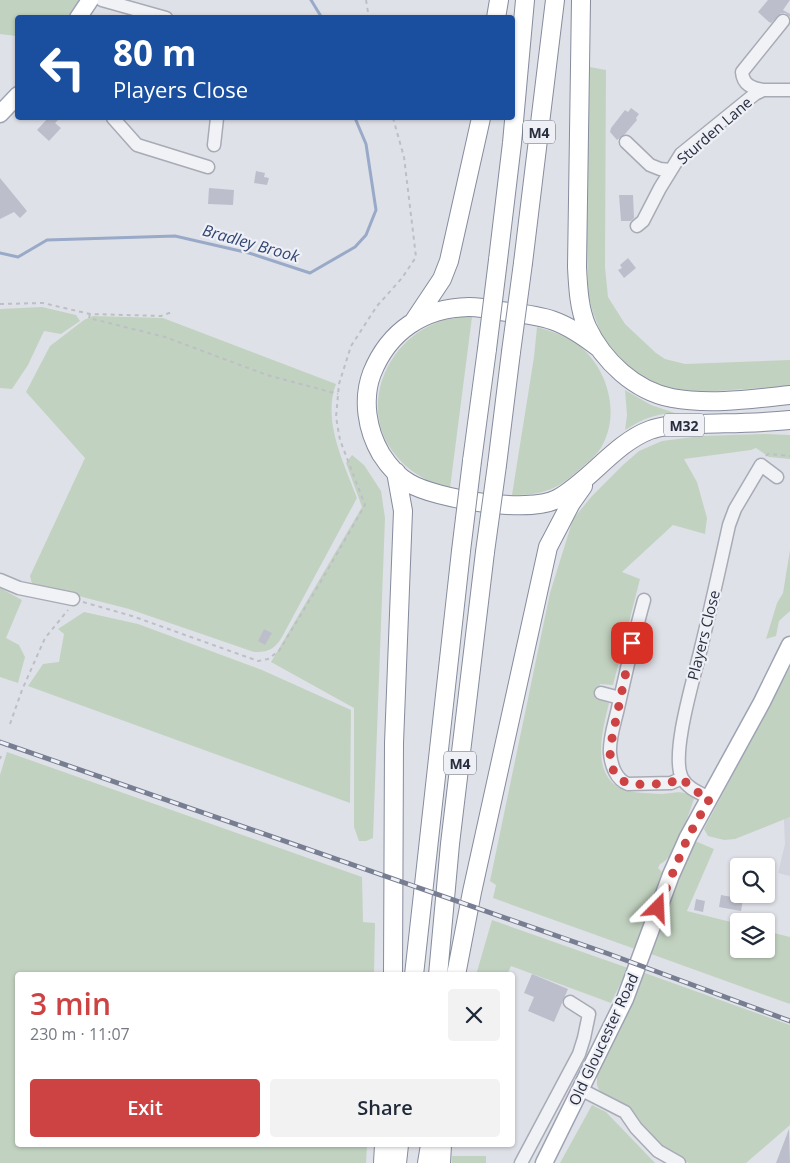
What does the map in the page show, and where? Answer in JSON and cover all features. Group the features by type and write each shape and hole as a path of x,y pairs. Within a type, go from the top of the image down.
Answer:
{"highway":[{"path":"496,15 498,0"},
{"name":"M4","path":"515,110 525,0"},
{"name":"M4","path":"438,972 450,844 485,552 555,0"},
{"path":"581,0 578,290 587,326 600,348"},
{"path":"414,322 442,279 449,261 481,120"},
{"name":"M4","path":"414,972 461,551 514,120"},
{"name":"M32","path":"790,395 704,401 671,398 648,390 629,378 613,364 600,348 579,332 558,321 539,315 470,307 450,308 436,312 414,322 396,335 382,352 371,377 367,398 370,427 374,438 386,462 407,482 430,493 515,506 538,505 552,501 592,473 627,443 651,430 672,425 790,420"},
{"path":"393,972 394,743 403,512 396,472"},
{"name":"M4","path":"457,972 472,892 548,547 571,503 592,473"},
{"name":"M4","path":"463,972 494,798"},
{"path":"383,1163 384,1147"},
{"path":"398,1163 399,1147"},
{"path":"423,1163 424,1147"},
{"path":"427,1163 430,1147"},
{"path":"441,1163 442,1147"}],"main road":[{"path":"80,15 90,0"},
{"name":"Old Gloucester Road","path":"544,1163 625,999 671,876 688,837 790,645"}],"street":[{"path":"102,0 155,15"},
{"path":"763,90 749,86 742,76 742,72 783,21"},
{"name":"Sturden Lane","path":"637,226 647,214 670,170 682,154 755,94 763,90 790,90"},
{"path":"115,120 137,145 208,167"},
{"path":"214,145 217,120"},
{"path":"626,142 645,158 648,168 670,170"},
{"path":"760,465 777,477"},
{"name":"Players Close","path":"682,778 679,761 685,710 729,525 760,465"},
{"path":"0,580 19,588 73,599"},
{"path":"644,600 626,665 610,755 618,777 622,782 636,785 671,783 682,778 693,790 710,798"},
{"path":"601,693 620,698"},
{"path":"521,1163 579,1054 584,1038 588,1014 570,1002"},
{"path":"580,1090 625,1112 636,1128 658,1151 679,1163"}],"path":[{"path":"366,0 368,15"},
{"path":"393,120 404,157 416,257"},
{"path":"0,304 43,303 90,314 161,316 172,312"},
{"path":"90,314 89,318 165,337 267,375 338,394"},
{"path":"760,465 768,454 790,456"},
{"path":"10,724 22,690 45,638 66,614 73,599 132,616 258,661 268,659 279,651 364,505"}],"shaded area":[{"path":"790,817 790,876 778,873 785,844 784,819"}],"green space":[{"path":"0,0 79,0 69,15 15,15 15,36 0,34"},
{"path":"590,67 606,70 605,267 608,297 625,324 665,359 685,364 790,360 790,386 702,392 665,388 621,362 603,338 593,313 588,292 586,199"},
{"path":"42,307 76,315 80,321 61,334 44,331 28,365 12,389 0,388 0,309"},
{"path":"93,316 163,318 336,384 332,398 333,427 336,442 357,498 282,637 270,649 254,652 129,609 32,584 30,576 85,458 26,392 50,346 84,320"},
{"path":"462,317 472,317 450,488 418,475 393,452 383,434 378,416 378,396 391,360 403,345 418,332 436,323"},
{"path":"537,327 576,343 596,364 608,390 610,419 608,433 600,449 565,482 542,492 512,495 534,357"},
{"path":"625,390 651,405 675,413 649,418 625,430 627,415"},
{"path":"790,435 790,459 769,457 756,448 684,459 697,482 707,518 705,534 673,525 622,572 640,579 613,685 600,684 596,699 609,703 602,738 602,763 606,774 613,783 624,790 660,794 683,793 694,799 676,845 671,854 658,868 663,873 635,949 493,898 496,885 490,881 550,593 573,519 592,496 639,451 662,441 701,436"},
{"path":"352,455 364,465 381,491 385,518 373,838 366,841 359,841 354,827 354,708 271,662 362,507 346,463"},
{"path":"790,550 790,611 779,621 776,636 766,639 777,603 783,593"},
{"path":"0,588 22,600 6,638 19,645 25,657 18,683 0,677"},
{"path":"84,612 138,624 262,670 351,710 350,803 28,686 43,664 59,662 64,634 58,629"},
{"path":"790,667 790,817 735,839 724,840 708,836 704,829"},
{"path":"7,752 362,877 363,922 375,923 374,972 15,972 15,1147 367,1147 366,1163 0,1163 0,775"},
{"path":"695,841 714,849 687,911 730,922 730,958 775,958 775,933 790,937 790,1004 651,954 668,903"},
{"path":"492,920 628,968 611,1003 511,966 508,972 477,972"},
{"path":"642,972 790,1025 790,1125 746,1163 689,1163 669,1154 599,1090 597,1072"},
{"path":"592,1105 606,1112 655,1163 560,1163"},
{"path":"452,1156 486,1156 486,1163 452,1163"}],"building":[{"path":"768,0 790,0 783,10 790,14 790,17 785,13 781,13 771,23 769,22 758,12"},
{"path":"631,108 639,114 636,118 637,120 617,140 610,132 611,128 625,110 628,112"},
{"path":"46,120 58,120 55,123 61,128 49,141 37,130"},
{"path":"256,171 265,173 264,177 269,178 267,185 254,183"},
{"path":"0,178 27,211 20,218 14,212 0,219"},
{"path":"209,188 234,190 233,205 208,204"},
{"path":"619,195 633,195 634,218 631,221 621,221"},
{"path":"628,258 636,268 624,278 618,270 622,268 620,265"},
{"path":"264,629 272,633 265,645 258,641"},
{"path":"721,895 730,897 730,903 742,903 741,911 719,907"},
{"path":"696,899 705,901 703,912 694,910"},
{"path":"532,974 568,989 554,1022 528,1011 534,997 524,993"},
{"path":"789,1129 790,1163 776,1163"}],"waterway":[{"name":"Bradley Brook","path":"311,0 320,15"},
{"name":"Bradley Brook","path":"0,253 18,257 47,240 175,236 249,253 310,273 355,247 366,235 376,210 366,144 356,120"}],"railway":[{"path":"0,742 609,954 790,1021"}],"route":[{"path":"632,643 610,748 610,755 618,777 622,782 636,785 671,783 682,778 693,790 710,798 688,837 658,908"}]}
